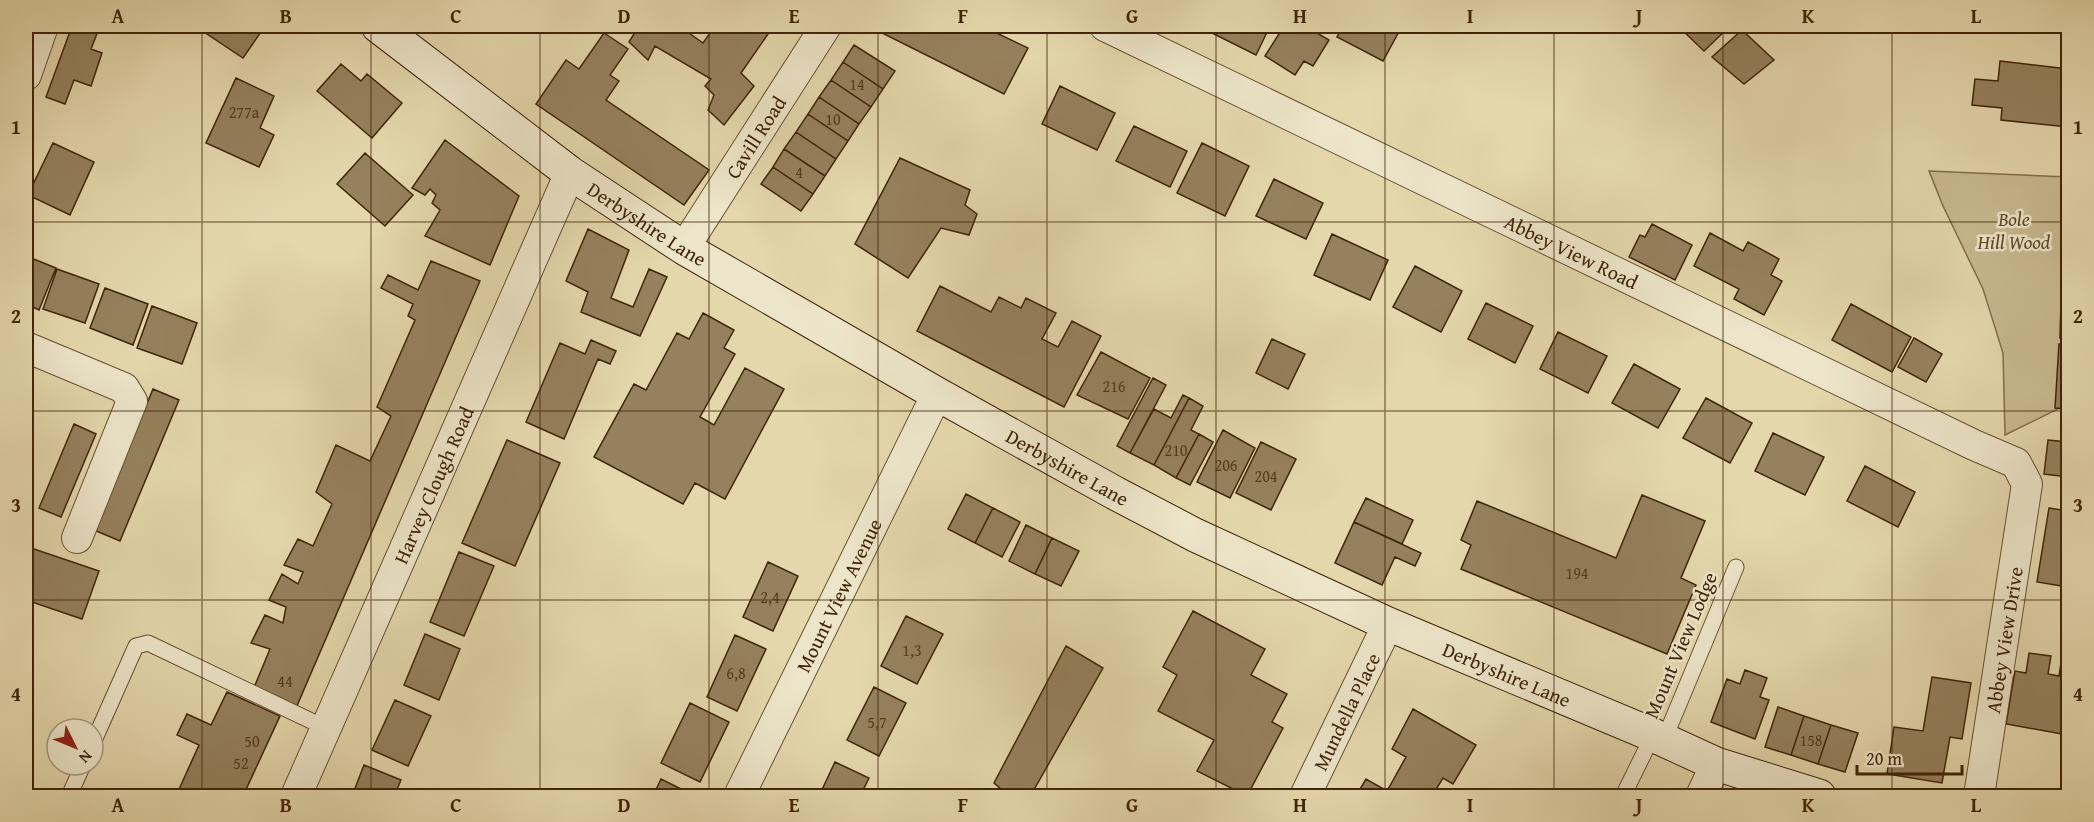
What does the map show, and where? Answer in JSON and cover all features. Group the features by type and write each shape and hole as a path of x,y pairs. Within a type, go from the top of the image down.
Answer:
{"street":[{"path":"26,75 43,26"},
{"name":"Derbyshire Lane","path":"378,26 570,173 684,248 1104,487 1195,535 1388,624 1716,764 1818,796"},
{"name":"Cavill Road","path":"684,248 826,26"},
{"name":"Abbey View Road","path":"1105,26 1974,445 2016,463 2027,483"},
{"name":"Harvey Clough Road","path":"296,796 570,173"},
{"path":"26,347 124,387 132,401 77,538"},
{"name":"Mount View Avenue","path":"739,796 937,394"},
{"name":"Abbey View Drive","path":"1978,796 2027,483"},
{"name":"Mundella Place","path":"1305,796 1388,624"},
{"path":"1701,796 1716,764"}],"lane":[{"name":"Mount View Lodge","path":"1623,796 1658,738 1736,567"},
{"path":"105,717 136,646 148,643 326,728"},
{"path":"69,796 78,777"}],"green space":[{"name":"Bole Hill Wood","path":"1929,171 2068,177 2068,357 2060,408 2005,435 2003,353 1983,289 1943,206"}],"building":[{"path":"72,26 100,26 91,49 102,53 91,86 74,80 65,104 46,97"},
{"path":"195,26 265,26 243,58"},
{"path":"447,26 458,26 455,32"},
{"path":"639,26 679,26 703,43 715,26 754,26 768,34 741,73 754,86 724,125 708,110 714,95 705,86 711,79 655,46 648,60 629,42"},
{"path":"881,26 982,26 1028,48 1004,94 878,31"},
{"path":"1198,26 1270,26 1256,55"},
{"path":"1284,26 1305,26 1329,40 1313,66 1304,61 1295,75 1265,56"},
{"path":"1343,26 1402,26 1383,61 1337,37"},
{"path":"1643,26 1657,26 1652,32"},
{"path":"1678,26 1730,26 1704,51"},
{"path":"1742,30 1774,60 1744,84 1712,57"},
{"path":"604,33 628,49 610,75 619,81 606,100 709,170 684,205 536,104 566,60 579,69"},
{"path":"854,45 895,71 883,89 843,62"},
{"path":"2000,61 2068,69 2068,127 2001,120 2002,108 1972,105 1975,79 1998,81"},
{"path":"843,62 883,89 871,107 831,80"},
{"path":"341,64 361,81 367,74 402,103 372,138 317,91"},
{"path":"236,78 274,96 260,128 274,135 259,167 206,143"},
{"path":"831,80 871,107 859,124 819,97"},
{"path":"1060,86 1115,113 1097,150 1042,124"},
{"path":"819,97 859,124 848,141 808,114"},
{"path":"808,114 848,141 836,159 796,132"},
{"path":"1134,126 1187,151 1170,187 1116,161"},
{"path":"796,132 836,159 825,176 784,149"},
{"path":"445,140 519,196 490,265 425,236 440,210 432,203 436,195 430,189 425,195 412,188"},
{"path":"53,143 94,162 70,215 28,195"},
{"path":"1202,143 1249,166 1225,216 1177,193"},
{"path":"784,149 825,176 813,194 773,167"},
{"path":"365,153 413,195 385,226 337,184"},
{"path":"900,158 970,190 965,205 977,214 969,235 941,228 908,278 855,244"},
{"path":"773,167 813,194 801,211 761,184"},
{"path":"1274,179 1323,203 1306,239 1256,216"},
{"path":"1652,224 1692,245 1675,280 1629,257 1640,235 1645,237"},
{"path":"588,229 629,250 611,298 633,307 649,269 667,277 640,336 581,312 588,292 566,281"},
{"path":"1710,233 1743,251 1748,242 1779,259 1771,275 1782,281 1764,315 1734,299 1739,289 1694,266"},
{"path":"1332,234 1388,260 1370,300 1314,275"},
{"path":"26,256 56,268 39,310 26,304"},
{"path":"431,261 480,281 296,708 253,690 270,649 251,643 265,615 283,623 286,607 269,600 282,574 298,584 303,572 284,565 298,539 313,546 332,504 316,492 336,445 370,461 391,416 377,407 415,320 408,316 413,304 381,288 388,275 418,290"},
{"path":"1415,266 1462,291 1441,332 1393,307"},
{"path":"57,269 99,284 85,323 43,309"},
{"path":"940,286 991,312 999,297 1021,308 1026,298 1056,313 1042,339 1058,347 1072,321 1101,336 1064,407 917,331"},
{"path":"105,288 148,304 133,345 90,328"},
{"path":"2061,301 2068,302 2068,338 2060,338"},
{"path":"1486,303 1533,326 1515,363 1468,339"},
{"path":"1851,304 1911,337 1892,372 1832,340"},
{"path":"152,306 197,323 182,364 137,348"},
{"path":"703,313 734,330 724,348 735,354 700,417 714,425 745,368 784,389 725,499 695,483 683,504 594,457 634,384 646,390 677,333 689,339"},
{"path":"1558,332 1607,356 1588,393 1540,369"},
{"path":"1914,338 1942,354 1926,382 1898,367"},
{"path":"1272,339 1305,354 1288,389 1256,373"},
{"path":"591,340 616,351 610,364 598,359 564,439 526,422 560,343 585,354"},
{"path":"2059,344 2068,345 2068,409 2055,408"},
{"path":"1101,352 1150,378 1128,419 1077,395"},
{"path":"1634,364 1680,389 1658,428 1612,403"},
{"path":"1153,378 1166,385 1130,453 1117,446"},
{"path":"153,389 179,400 120,541 94,530"},
{"path":"1183,395 1189,398 1154,465 1130,453 1154,409 1171,418"},
{"path":"1189,398 1203,406 1191,430 1199,434 1176,478 1154,465"},
{"path":"1706,398 1752,423 1730,463 1683,438"},
{"path":"74,424 96,434 61,517 39,508"},
{"path":"1223,430 1255,448 1230,498 1197,482"},
{"path":"1773,433 1824,457 1805,495 1755,471"},
{"path":"1199,434 1213,442 1190,485 1176,478"},
{"path":"507,440 560,463 515,566 462,543"},
{"path":"2048,440 2068,442 2068,477 2044,474"},
{"path":"1261,442 1296,459 1271,510 1236,493"},
{"path":"1865,466 1915,492 1898,527 1847,501"},
{"path":"966,494 993,508 975,543 948,529"},
{"path":"1642,495 1705,521 1681,578 1696,585 1667,654 1461,569 1471,545 1461,540 1477,501 1616,558"},
{"path":"1366,498 1413,520 1402,544 1354,522"},
{"path":"993,508 1020,522 1002,557 975,543"},
{"path":"2049,508 2068,511 2068,587 2037,582"},
{"path":"1354,522 1421,553 1415,566 1395,557 1382,585 1335,563"},
{"path":"1026,525 1052,538 1035,574 1009,561"},
{"path":"1052,538 1079,551 1061,586 1035,574"},
{"path":"28,547 99,571 82,619 26,600"},
{"path":"459,552 494,566 464,636 430,622"},
{"path":"768,562 798,576 773,631 743,617"},
{"path":"1193,611 1265,649 1251,675 1287,694 1272,722 1283,728 1247,796 1197,771 1214,740 1158,711 1177,675 1163,667"},
{"path":"906,616 943,634 917,684 881,666"},
{"path":"425,634 460,649 439,700 404,685"},
{"path":"735,635 766,649 737,711 707,697"},
{"path":"1066,646 1103,668 1031,795 1034,796 995,796 1001,789 994,783"},
{"path":"2063,650 2068,651 2068,735 2006,724 2015,671 2026,673 2029,653 2051,656 2048,674 2059,676"},
{"path":"1745,670 1767,678 1760,697 1769,700 1755,739 1711,722 1727,679 1740,684"},
{"path":"1932,677 1971,683 1962,739 1950,737 1942,783 1887,774 1894,727 1923,731"},
{"path":"874,687 906,703 879,756 847,740"},
{"path":"227,692 280,716 243,796 176,796 199,745 177,735 187,714 211,725"},
{"path":"395,700 431,716 408,766 372,750"},
{"path":"690,703 729,722 700,782 661,763"},
{"path":"1778,707 1804,716 1791,755 1765,747"},
{"path":"1413,709 1476,745 1453,784 1443,778 1432,796 1356,796 1366,779 1387,791 1406,757 1392,749"},
{"path":"1804,716 1831,725 1818,764 1791,755"},
{"path":"1831,725 1858,733 1845,772 1818,764"},
{"path":"835,762 869,778 860,796 819,796"},
{"path":"364,765 401,780 394,796 352,796"},
{"path":"661,779 695,796 653,796"}]}
